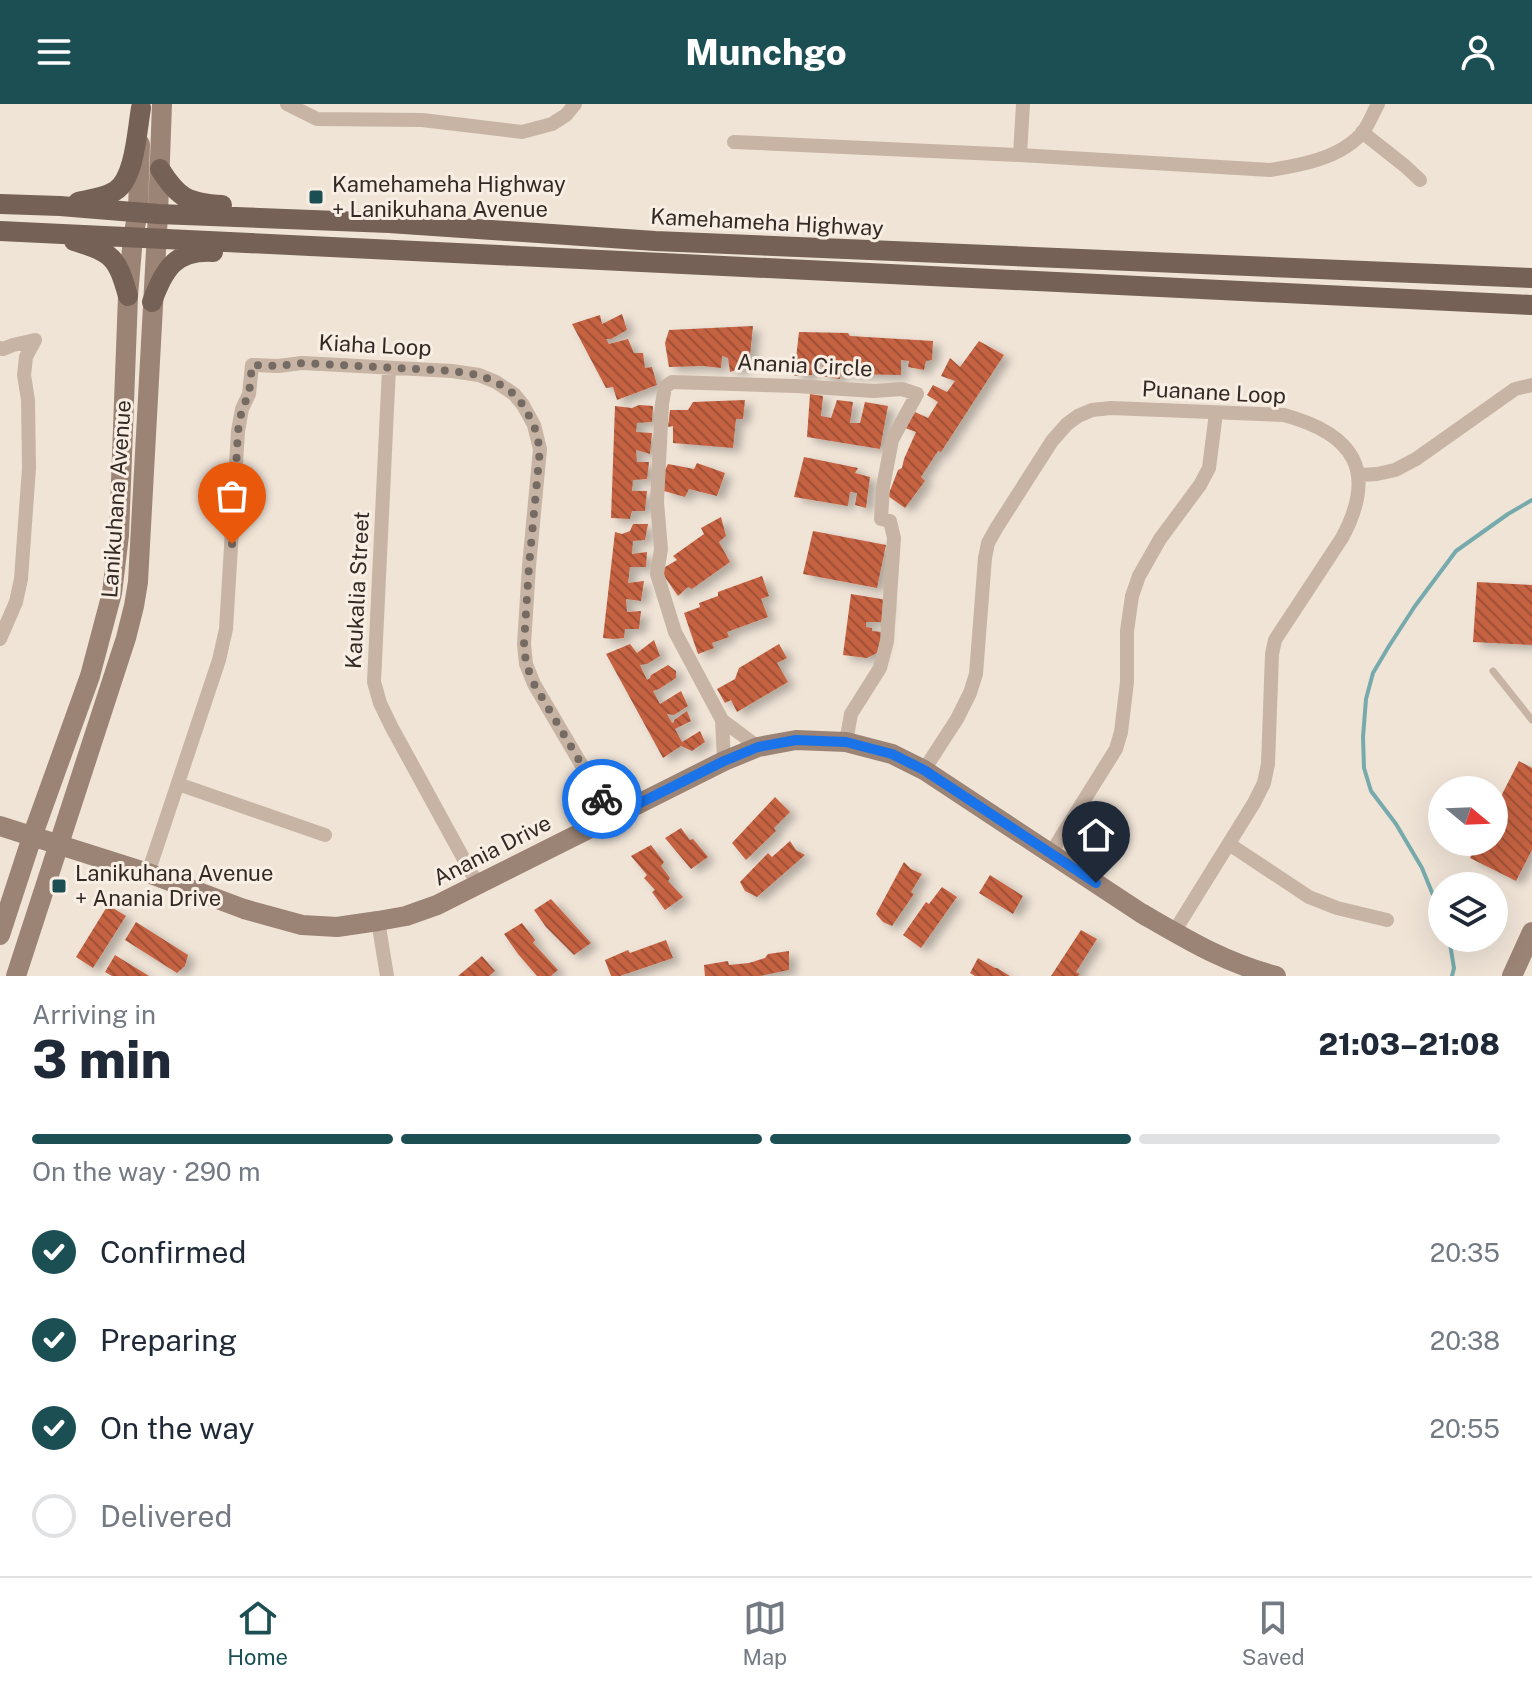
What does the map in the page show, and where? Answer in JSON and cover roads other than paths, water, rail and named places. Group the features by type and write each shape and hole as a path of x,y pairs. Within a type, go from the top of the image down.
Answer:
{"main road":[{"path":"60,206 98,198 123,185 130,169 142,106"},
{"path":"160,169 183,198 205,204 245,205 389,223"},
{"name":"Kamehameha Highway","path":"0,204 389,223 655,241 1532,278"},
{"name":"Kamehameha Highway","path":"0,231 1532,305"},
{"path":"51,234 95,247 111,256 128,296"},
{"path":"152,302 167,268 177,259 200,251 297,257 443,253"}],"street":[{"name":"Lanikuhana Avenue","path":"0,935 90,676 112,593 119,535 133,237 148,213 160,169 162,104"},
{"path":"287,104 317,119 422,120 522,132 552,124 575,104"},
{"path":"1020,155 1023,104"},
{"path":"734,142 1270,170 1302,166 1336,153 1362,132 1378,104"},
{"name":"Lanikuhana Avenue","path":"16,976 126,638 138,582 156,238 148,213 142,106"},
{"path":"1362,132 1420,180"},
{"path":"0,348 35,340 26,357 24,375 28,400 29,468 21,579 16,602 0,639"},
{"name":"Kiaha Loop","path":"148,873 219,660 226,629 238,431 242,409 249,394 252,365 302,363 452,371 479,375 496,382 514,394 523,405 534,425 540,449 529,566 524,644 526,664 534,684 612,817"},
{"name":"Kaukalia Street","path":"389,368 374,682 391,726 478,885"},
{"name":"Anania Circle","path":"758,747 722,720 675,632 657,574 661,549 657,502 662,404 665,387 672,382 874,391 902,389 917,394 892,440 883,487 881,519 890,521 894,538 887,641 880,668 851,714 846,742"},
{"path":"1174,932 1264,783 1268,764 1275,640 1352,521 1360,491 1360,475 1395,470 1416,459 1515,389 1532,385"},
{"name":"Puanane Loop","path":"924,770 957,719 976,674 988,543 1052,441 1078,416 1092,410 1111,408 1284,415 1306,421 1332,437 1347,450 1360,475"},
{"path":"1051,853 1116,749 1125,696 1127,631 1132,596 1139,576 1160,539 1209,468 1216,413"},
{"name":"Anania Circle","path":"722,720 724,761"},
{"name":"Anania Drive","path":"0,826 148,873 244,909 302,925 337,927 406,916 437,905 724,761 758,747 796,740 846,742 892,754 924,770 1141,913 1222,958 1276,976"},
{"path":"178,784 325,835"},
{"path":"1229,844 1309,897 1337,908 1387,920"},
{"path":"378,921 387,976"},
{"path":"1512,976 1532,932"}],"lane":[{"path":"1493,671 1532,720"}],"waterway":[{"path":"1428,883 1396,824 1371,791 1364,768 1366,699 1373,673 1415,606 1456,551 1532,500"},
{"path":"1451,952 1452,976"}],"place":[{"name":"Kamehameha Highway + Lanikuhana Avenue","path":"316,197"},
{"name":"Lanikuhana Avenue + Anania Drive","path":"59,886"}]}
